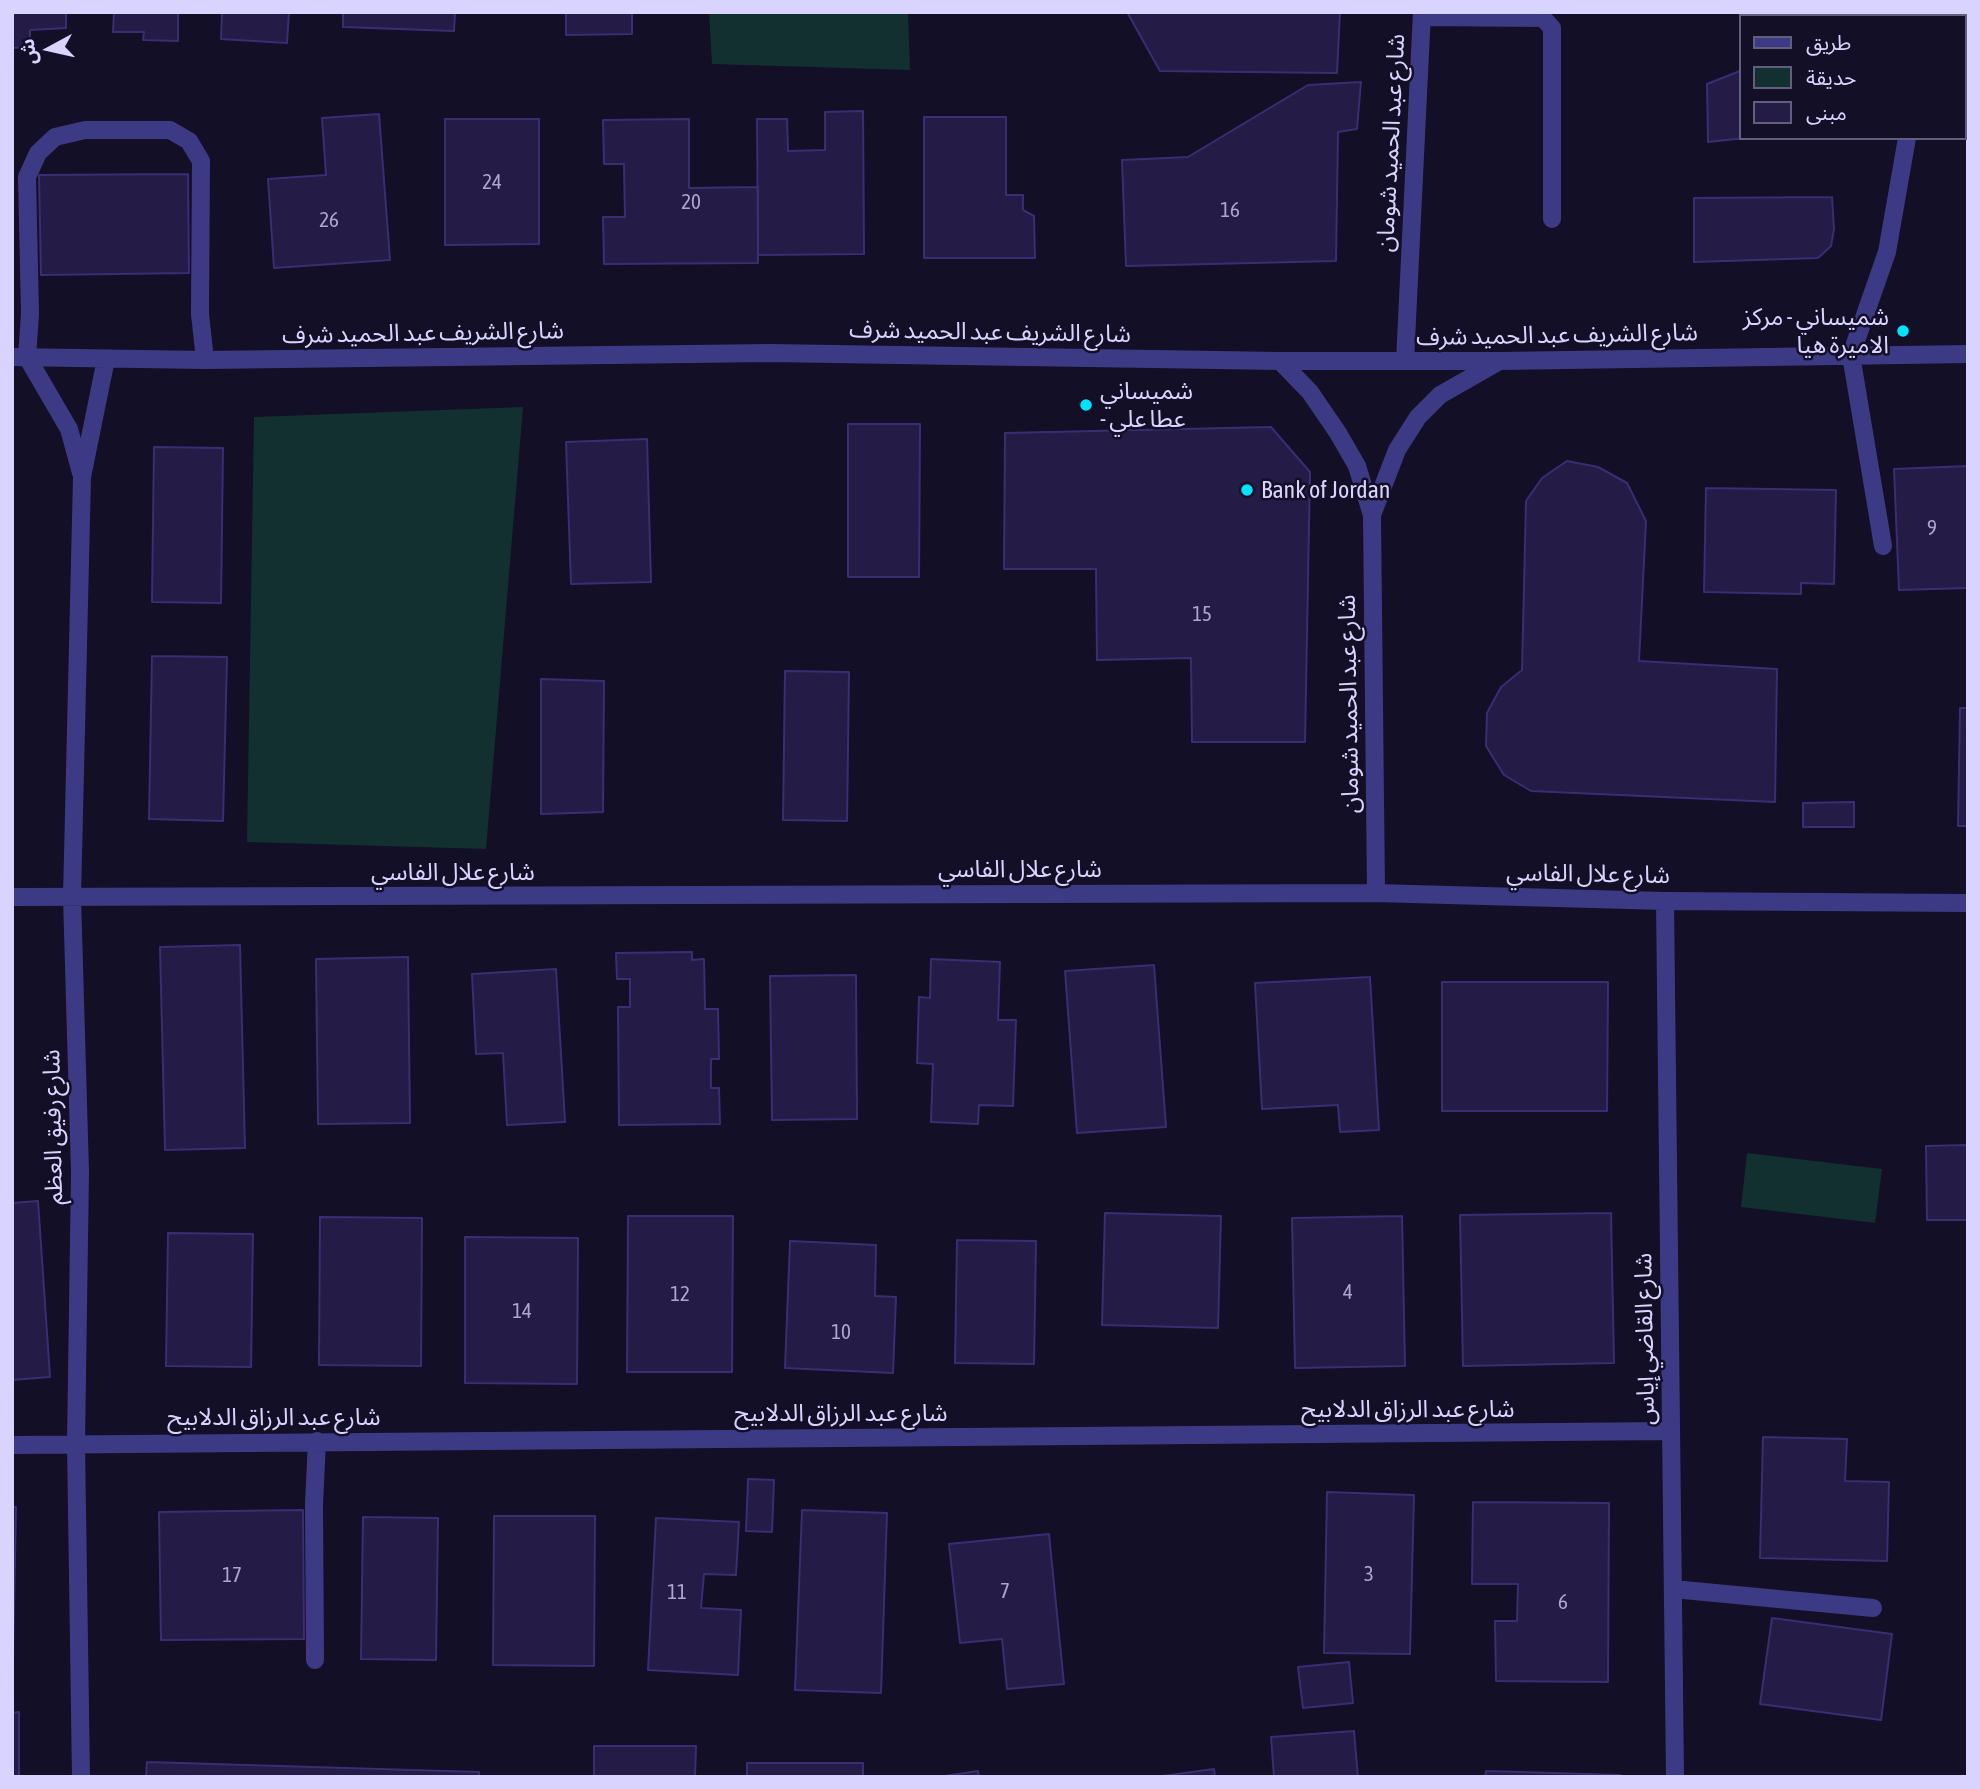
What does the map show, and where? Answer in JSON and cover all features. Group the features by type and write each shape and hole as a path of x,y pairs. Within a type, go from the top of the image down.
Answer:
{"street":[{"path":"1422,15 1543,15 1552,28 1552,219"},
{"name":"شارع عبد الحميد شومان","path":"1405,361 1422,15"},
{"path":"19,357 30,314 27,177 38,153 55,137 85,130 170,130 189,141 201,161 200,314 205,360"},
{"path":"1883,546 1851,355 1887,252 1907,140"},
{"name":"شارع الشريف عبد الحميد شرف","path":"19,357 205,360 770,353 1280,361 1500,361 1968,354"},
{"name":"شارع رفيق العظم","path":"19,357 69,429 82,477"},
{"name":"شارع رفيق العظم","path":"81,1777 76,1443 80,1172 72,897 82,477 106,359"},
{"name":"شارع عبد الحميد شومان","path":"1280,361 1310,392 1338,433 1357,466 1372,515 1376,893"},
{"name":"شارع عبد الحميد شومان","path":"1372,515 1397,450 1418,418 1440,395 1500,361"},
{"name":"شارع علال الفاسي","path":"12,897 1376,893 1665,901 1968,903"},
{"name":"شارع القاضي إياس","path":"1665,901 1675,1777"},
{"name":"شارع عبد الرزاق الدلابيح","path":"12,1445 1671,1431"},
{"path":"315,1660 314,1504 317,1441"},
{"path":"1673,1589 1872,1608"}],"green space":[{"path":"709,12 908,12 910,70 712,64"},
{"path":"523,407 486,849 247,842 254,417"},
{"path":"1747,1153 1882,1169 1875,1223 1741,1207"}],"building":[{"path":"12,12 66,12 66,28 30,30 30,47 12,48"},
{"path":"114,12 178,12 178,41 143,40 144,32 113,32"},
{"path":"222,12 289,12 287,43 221,39"},
{"path":"343,12 455,12 454,31 343,27"},
{"path":"566,12 632,12 632,34 566,35"},
{"path":"1127,12 1340,12 1337,73 1160,71"},
{"path":"1738,72 1738,139 1708,142 1707,84"},
{"path":"1361,82 1357,129 1338,132 1336,261 1126,266 1122,160 1188,157 1308,85"},
{"path":"863,111 864,254 758,255 757,119 787,119 788,151 825,150 825,112"},
{"path":"379,114 390,260 274,268 268,179 326,175 322,118"},
{"path":"924,117 1006,117 1006,195 1023,195 1023,210 1034,216 1035,258 924,258"},
{"path":"445,119 539,119 539,244 445,245"},
{"path":"689,119 689,188 758,187 758,263 604,264 603,217 625,217 624,164 604,164 603,120"},
{"path":"188,174 189,273 41,275 39,175"},
{"path":"1832,197 1834,229 1831,246 1818,258 1694,262 1694,198"},
{"path":"848,424 920,424 919,577 848,577"},
{"path":"1271,427 1310,472 1305,742 1192,742 1191,658 1097,660 1096,569 1004,569 1005,433"},
{"path":"647,439 651,582 571,584 566,442"},
{"path":"154,447 223,448 221,603 152,602"},
{"path":"1567,461 1598,467 1627,483 1646,521 1639,661 1777,669 1775,802 1531,791 1504,775 1486,746 1487,713 1501,687 1522,670 1526,501 1542,478"},
{"path":"1968,466 1968,588 1899,590 1894,469"},
{"path":"1706,488 1836,490 1834,584 1801,583 1801,594 1704,592"},
{"path":"152,656 227,657 223,821 149,819"},
{"path":"785,671 849,672 847,821 783,820"},
{"path":"541,679 604,681 603,812 541,814"},
{"path":"1960,708 1968,708 1968,826 1958,826"},
{"path":"1854,802 1854,827 1803,827 1803,803"},
{"path":"240,945 245,1148 165,1150 160,947"},
{"path":"692,952 692,960 704,959 705,1009 718,1009 719,1059 711,1059 711,1088 719,1088 720,1124 619,1125 618,1007 630,1007 630,979 617,979 616,953"},
{"path":"408,957 410,1123 318,1124 316,959"},
{"path":"931,959 1000,962 998,1020 1016,1020 1013,1106 979,1105 978,1124 931,1122 933,1064 917,1063 919,997 930,998"},
{"path":"1154,965 1166,1127 1077,1133 1065,971"},
{"path":"556,969 565,1122 507,1125 503,1053 476,1054 472,974"},
{"path":"856,975 857,1119 772,1120 770,976"},
{"path":"1370,977 1379,1130 1340,1132 1338,1105 1262,1109 1255,983"},
{"path":"1442,982 1608,982 1607,1111 1442,1111"},
{"path":"1968,1145 1968,1220 1927,1220 1926,1146"},
{"path":"38,1201 50,1377 12,1380 12,1203"},
{"path":"1105,1213 1221,1216 1218,1328 1102,1325"},
{"path":"1611,1213 1614,1363 1463,1366 1460,1215"},
{"path":"628,1216 733,1216 732,1372 627,1372"},
{"path":"1402,1216 1405,1366 1295,1368 1292,1218"},
{"path":"320,1217 422,1218 421,1366 319,1365"},
{"path":"168,1233 253,1234 251,1367 166,1366"},
{"path":"465,1237 578,1238 577,1384 465,1383"},
{"path":"957,1240 1036,1241 1034,1364 955,1363"},
{"path":"790,1241 876,1245 875,1296 896,1297 893,1373 785,1368"},
{"path":"1763,1437 1847,1439 1845,1481 1889,1482 1887,1561 1760,1558"},
{"path":"748,1479 774,1480 772,1532 746,1531"},
{"path":"1327,1492 1414,1495 1410,1654 1324,1653"},
{"path":"1473,1502 1609,1503 1608,1682 1496,1681 1495,1621 1517,1621 1518,1584 1472,1584"},
{"path":"12,1507 16,1507 13,1658 12,1658"},
{"path":"303,1510 304,1639 161,1640 159,1512"},
{"path":"802,1510 887,1513 881,1693 795,1690"},
{"path":"494,1516 595,1516 594,1666 493,1665"},
{"path":"363,1517 438,1518 436,1660 361,1659"},
{"path":"656,1518 739,1522 736,1575 704,1574 701,1608 741,1610 738,1675 648,1670"},
{"path":"1049,1534 1064,1684 1007,1689 1002,1639 960,1643 949,1544"},
{"path":"1772,1618 1892,1634 1881,1720 1760,1704"},
{"path":"1349,1662 1353,1703 1303,1708 1298,1667"},
{"path":"19,1712 19,1777 12,1777 12,1713"},
{"path":"1354,1731 1358,1777 1274,1777 1271,1737"},
{"path":"594,1746 696,1746 695,1777 594,1777"},
{"path":"147,1762 479,1772 479,1777 146,1777"},
{"path":"747,1763 863,1763 863,1777 747,1777"},
{"path":"1214,1769 1215,1777 1155,1777"},
{"path":"978,1771 979,1777 938,1777"},
{"path":"1486,1771 1620,1775 1620,1777 1485,1777"}],"place":[{"name":"شميساني - مركز الاميرة هيا","path":"1903,331"},
{"name":"شميساني - عطا علي","path":"1086,405"},
{"name":"Bank of Jordan","path":"1247,490"}]}
